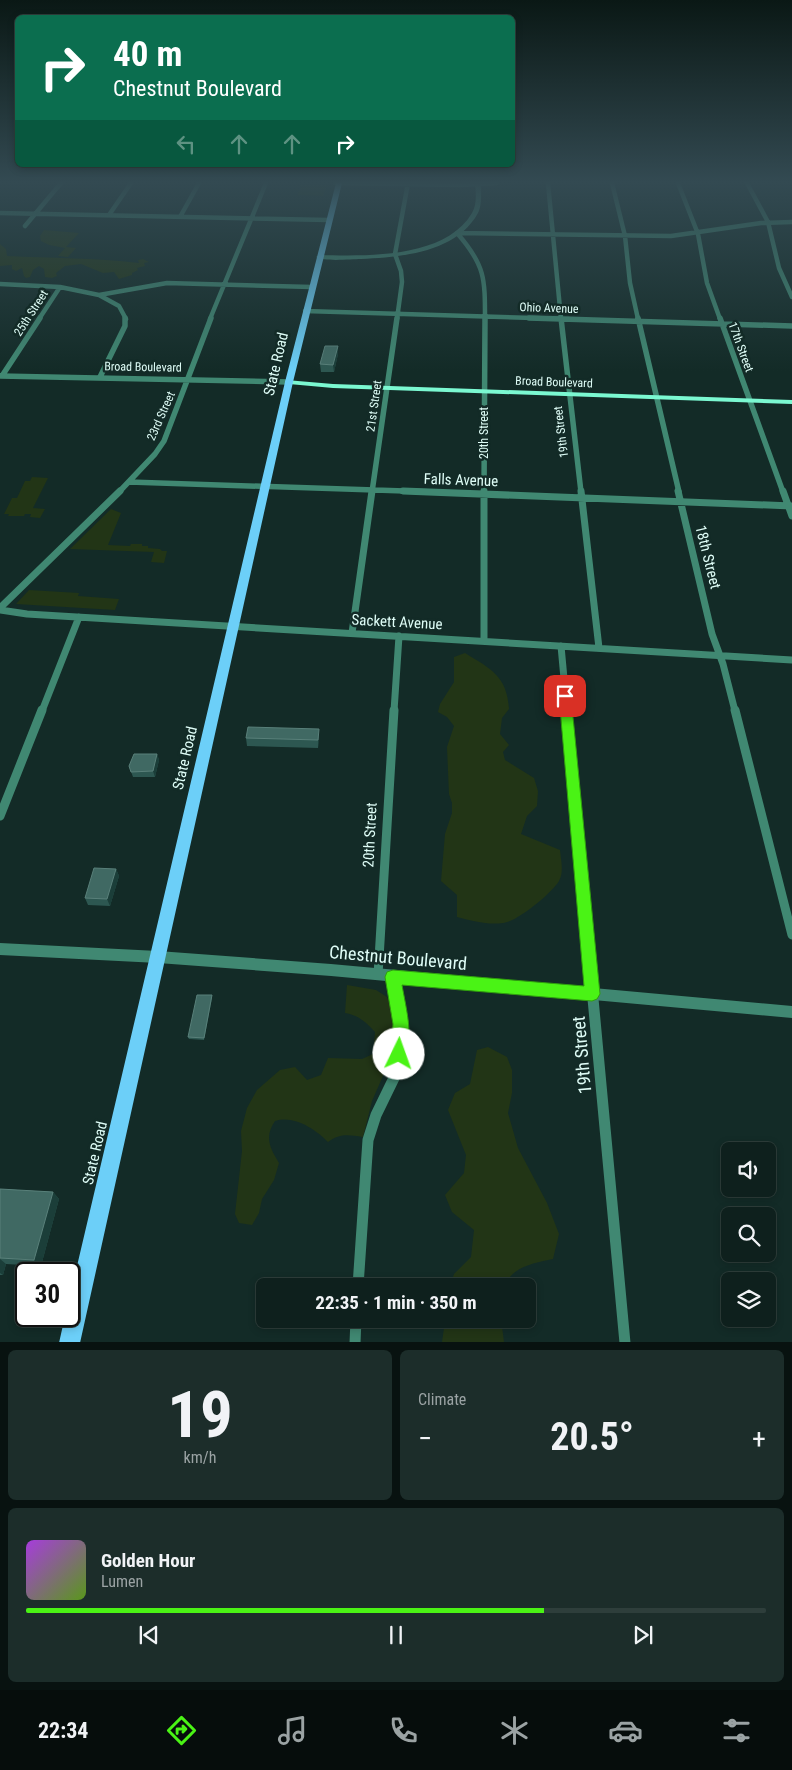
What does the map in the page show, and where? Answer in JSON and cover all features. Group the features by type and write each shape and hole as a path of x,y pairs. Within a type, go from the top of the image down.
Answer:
{"main road":[{"name":"State Road","path":"69,1342 289,382 322,246"},
{"name":"Broad Boulevard","path":"289,382 333,386 387,385 749,397 792,396"},
{"name":"Broad Boulevard","path":"749,397 792,402"}],"street":[{"name":"23rd Street","path":"0,609 129,482 164,441 240,246"},
{"name":"21st Street","path":"352,633 398,314 402,278 394,254 396,246"},
{"path":"319,257 363,258 394,254 430,246"},
{"name":"20th Street","path":"468,246 482,267 485,285 484,642"},
{"name":"19th Street","path":"553,246 599,648"},
{"name":"18th Street","path":"626,246 628,273 638,321 680,502 712,634 728,682 792,935"},
{"name":"17th Street","path":"700,246 704,271 722,324 790,506 792,516"},
{"path":"773,246 777,261 792,296"},
{"path":"0,284 60,286 98,295 120,306 126,317 125,326 100,377"},
{"path":"98,295 159,284 312,287"},
{"name":"25th Street","path":"1,376 60,286"},
{"name":"Ohio Avenue","path":"306,311 792,326"},
{"name":"Broad Boulevard","path":"1,376 289,382"},
{"name":"Falls Avenue","path":"129,482 266,485 790,506"},
{"name":"Sackett Avenue","path":"0,609 26,614 792,660"},
{"path":"0,816 79,617"},
{"name":"20th Street","path":"378,975 399,636"},
{"name":"19th Street","path":"561,646 625,1342"},
{"name":"Chestnut Boulevard","path":"0,949 158,957 792,1012"},
{"path":"359,1278 368,1140 374,1118 395,1075 401,1044 401,1024 393,977"},
{"path":"355,1342 356,1328"}],"green space":[{"path":"0,246 6,249 7,256 139,263 138,260 143,259 149,262 144,263 145,266 137,268 138,270 132,273 132,275 119,279 114,272 103,273 81,264 65,266 56,273 57,276 52,278 45,277 44,269 39,266 33,270 30,277 26,278 22,268 16,271 12,269 12,265 0,266"},
{"path":"52,246 76,248 68,257 58,256 65,248"},
{"path":"32,477 48,478 33,508 45,509 40,518 30,517 31,514 8,516 9,514 4,514 12,498 17,498 25,481 30,481"},
{"path":"111,509 121,513 108,545 130,546 131,544 142,544 142,546 148,546 148,548 167,551 164,563 151,562 154,552 70,549"},
{"path":"29,590 79,593 78,596 119,599 115,610 16,604"},
{"path":"465,653 490,669 501,681 508,698 509,709 502,718 500,734 509,745 503,752 505,760 534,778 538,791 537,806 527,816 521,834 560,850 562,866 559,881 542,899 517,918 503,923 486,923 457,917 457,895 441,881 445,834 452,813 452,803 449,794 447,747 454,726 447,717 438,712 440,704 454,682 454,657"},
{"path":"347,985 376,990 387,997 396,1019 393,1053 372,1101 363,1137 341,1136 328,1142 304,1124 289,1120 275,1121 269,1137 271,1147 279,1163 274,1180 262,1199 259,1213 252,1225 239,1223 235,1214 242,1151 241,1131 247,1108 257,1090 280,1070 295,1067 307,1080 321,1075 328,1058 362,1059 373,1054 375,1032 362,1019 345,1013"},
{"path":"488,1047 507,1057 512,1070 512,1093 508,1113 518,1148 547,1203 559,1234 553,1259 525,1266 509,1278 453,1278 454,1274 471,1257 474,1230 452,1212 445,1195 464,1173 466,1155 448,1110 455,1093 470,1084 477,1050"},
{"path":"444,1328 502,1328 504,1342 442,1342"}],"building":[{"path":"325,346 338,346 333,365 320,364"},
{"path":"248,727 319,729 318,740 246,738"},
{"path":"134,754 157,754 153,771 131,772 129,766"},
{"path":"94,868 116,869 107,899 85,898"},
{"path":"197,995 212,995 204,1038 188,1037"},
{"path":"0,1189 53,1192 34,1260 0,1258"}],"route":[{"path":"399,1054 401,1024 393,977 592,994 565,696"}]}
